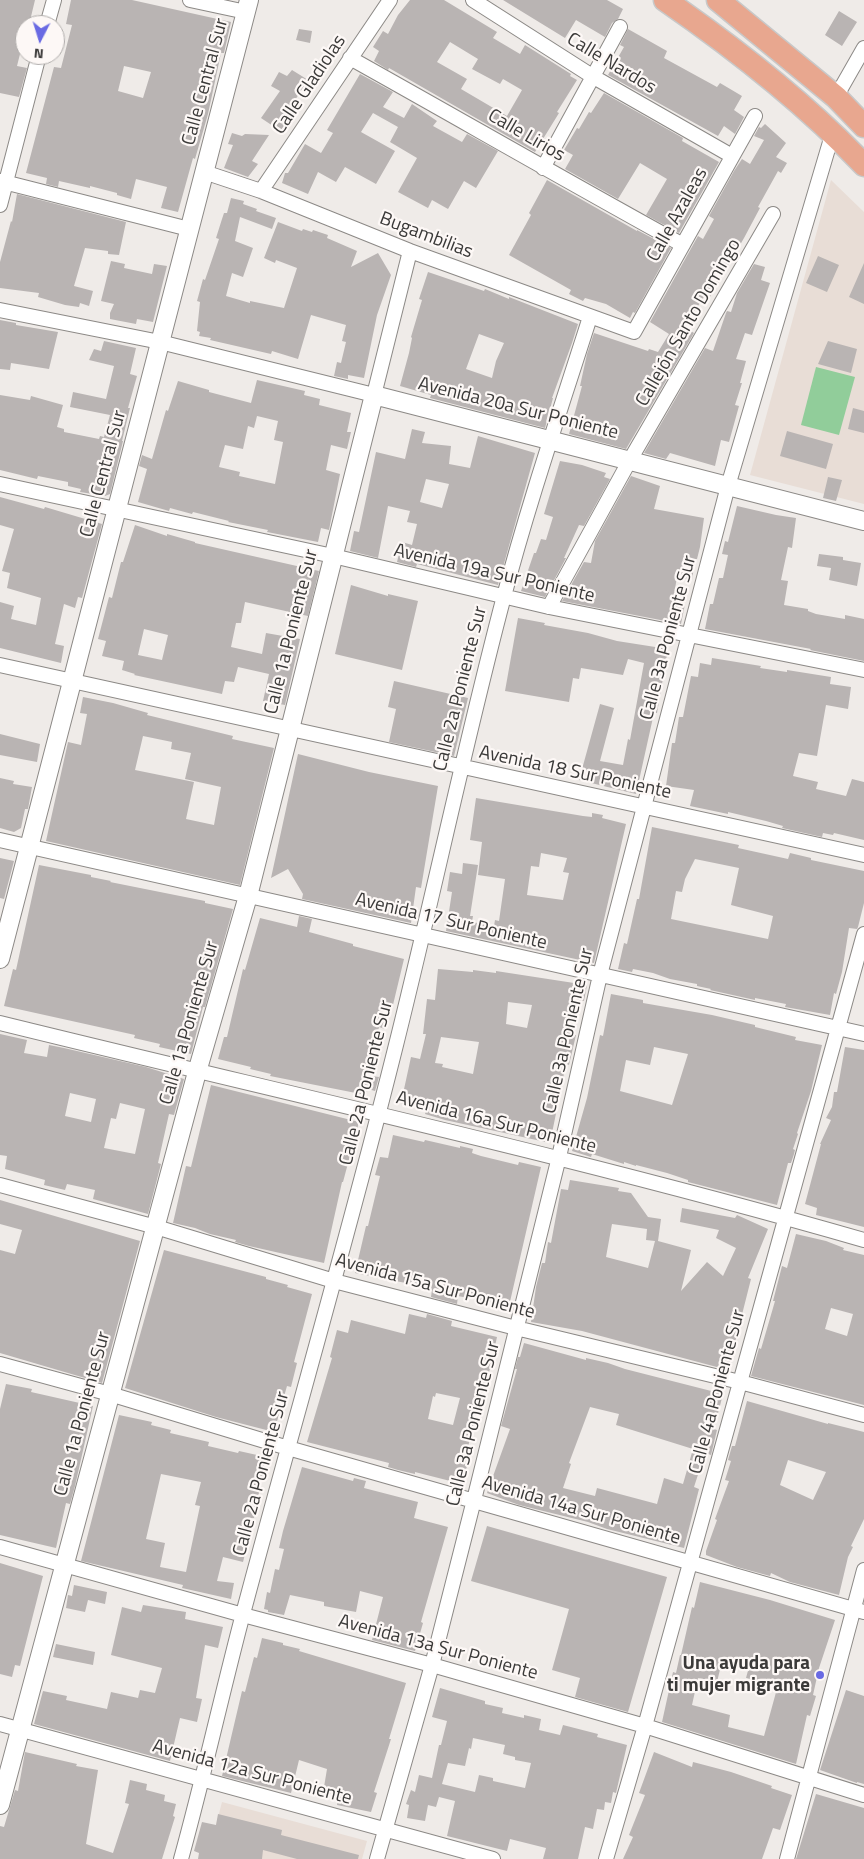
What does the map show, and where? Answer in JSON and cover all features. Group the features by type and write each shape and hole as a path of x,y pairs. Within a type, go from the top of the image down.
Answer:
{"main road":[{"path":"664,0 709,31 833,132 864,166"},
{"path":"718,0 836,97 864,126"}],"street":[{"path":"50,15 54,0"},
{"path":"190,0 247,6"},
{"name":"Calle Gladiolas","path":"261,191 390,0"},
{"name":"Calle Nardos","path":"473,0 592,76 732,156"},
{"name":"Calle Central Sur","path":"0,959 247,6"},
{"path":"543,168 620,27"},
{"path":"836,97 864,48"},
{"name":"Calle Lirios","path":"350,58 683,245"},
{"path":"0,205 3,182 36,65"},
{"name":"Calle Azaleas","path":"634,332 755,116"},
{"name":"Calle 3a Poniente Sur","path":"377,1859 432,1664 474,1500 559,1157 600,974 728,486 833,132"},
{"name":"Bugambilias","path":"204,172 261,191 410,251 634,332"},
{"path":"3,182 189,229"},
{"name":"Callejón Santo Domingo","path":"549,607 630,460 773,214"},
{"name":"Calle 1a Poniente Sur","path":"0,1805 197,1072 248,896 410,251"},
{"name":"Avenida 20a Sur Poniente","path":"0,310 160,342 551,439 864,521"},
{"name":"Calle 2a Poniente Sur","path":"182,1859 243,1614 379,1113 424,935 461,767 504,597 590,317"},
{"name":"Avenida 19a Sur Poniente","path":"0,484 333,556 549,607 864,670"},
{"name":"Avenida 18 Sur Poniente","path":"0,665 864,855"},
{"name":"Avenida 17 Sur Poniente","path":"0,840 864,1034"},
{"name":"Calle 4a Poniente Sur","path":"606,1859 645,1726 864,934"},
{"name":"Avenida 16a Sur Poniente","path":"0,1023 197,1072 379,1113 559,1157 864,1240"},
{"name":"Avenida 15a Sur Poniente","path":"0,1185 156,1227 334,1281 516,1328 740,1382 864,1415"},
{"name":"Avenida 14a Sur Poniente","path":"0,1364 859,1610"},
{"name":"Avenida 13a Sur Poniente","path":"0,1547 432,1664 645,1726 864,1795"},
{"path":"787,1859 809,1777 859,1610 864,1570"},
{"name":"Avenida 12a Sur Poniente","path":"0,1724 493,1859"}],"shaded area":[{"path":"831,180 864,212 864,504 750,475"},
{"path":"222,1802 367,1841 362,1859 207,1859"}],"green space":[{"path":"816,367 855,377 839,435 801,425"}],"building":[{"path":"0,0 35,0 31,15 15,15 15,65 27,68 19,97 0,93"},
{"path":"71,0 132,0 231,22 224,53 221,53 208,114 178,212 161,208 167,187 136,179 131,199 90,186 90,188 59,181 58,187 46,184 47,178 26,173 54,67 61,68 62,65 65,65 65,52 72,25 66,24","holes":["124,66 151,72 143,98 118,91"]},
{"path":"410,0 444,0 497,32 493,38 520,54 525,45 571,74 570,76 577,80 535,152 374,61 379,51 373,47 383,31 388,34 398,15","holes":["450,42 478,59 472,69 500,84 503,79 522,90 507,116 461,89 467,79 437,62"]},
{"path":"503,0 607,0 623,9 618,19 612,23 605,37 576,20 565,38"},
{"path":"839,11 857,22 842,46 825,35"},
{"path":"299,29 312,31 310,43 296,40"},
{"path":"628,29 667,51 664,58 717,87 720,83 742,96 734,110 744,117 735,134 724,126 718,136 608,75 624,47 620,45"},
{"path":"292,70 313,83 308,92 302,89 287,113 292,116 282,132 261,118 280,91 271,86 279,72 287,76"},
{"path":"360,74 393,92 383,107 404,118 412,104 437,121 433,126 462,142 467,134 498,151 476,188 464,181 448,209 432,200 428,208 398,192 417,158 390,142 398,127 373,113 361,132 395,151 376,184 345,167 336,182 318,172 308,194 282,183 285,173 288,173 305,144 321,153 333,133 327,130"},
{"path":"604,93 683,138 682,141 719,162 679,233 646,215 667,179 640,163 618,199 565,169 573,155 564,150 577,128 579,129"},
{"path":"765,124 786,143 776,157 787,163 781,173 778,171 758,207 760,208 744,238 710,297 705,295 685,327 694,333 626,449 569,434 582,386 580,386 587,354 594,333 648,351 649,349 658,352 669,334 650,322 698,236 703,239 714,219 709,216 734,171 742,159 750,164 764,140 754,136 759,127 761,128"},
{"path":"232,133 242,136 245,134 269,135 252,161 258,164 248,177 224,168 233,145 228,144"},
{"path":"547,180 671,248 635,313 633,312 630,318 606,304 585,298 583,301 569,294 571,290 509,255 531,215 529,213"},
{"path":"17,194 126,222 119,255 108,254 108,251 85,248 74,286 93,291 89,306 80,303 79,307 65,305 38,297 39,293 0,288 0,262 12,222"},
{"path":"231,198 244,201 243,204 257,209 256,211 276,218 272,229 240,217 235,241 253,248 243,277 232,273 226,296 250,303 250,301 284,308 297,268 276,260 275,263 264,258 278,222 302,231 303,229 312,232 313,230 328,235 327,238 357,251 351,267 378,253 391,275 377,315 364,378 348,375 348,379 334,376 337,362 341,363 346,342 342,341 346,325 311,315 298,359 272,351 271,354 199,336 200,332 197,331 200,302 197,301 203,279 205,280 219,239 216,238 222,219 224,213 227,213"},
{"path":"818,256 839,265 827,292 806,283"},
{"path":"111,261 125,264 124,268 152,274 154,264 167,266 153,322 137,319 136,324 110,319 110,313 114,304 101,301"},
{"path":"864,263 864,304 849,297"},
{"path":"754,264 765,267 761,280 770,283 752,335 745,333 736,359 746,361 735,405 739,406 729,442 721,440 715,466 670,453 666,459 644,453 705,348 713,351 726,313 727,311 731,312 737,293"},
{"path":"428,272 484,291 485,289 509,299 509,297 578,324 552,398 545,428 430,398 431,395 400,386 422,300 419,299","holes":["479,334 504,343 496,361 492,378 466,369"]},
{"path":"0,320 16,323 16,325 58,332 49,369 11,363 10,370 0,369"},
{"path":"104,341 136,348 130,374 137,376 128,408 130,408 110,494 105,496 80,492 81,489 68,486 68,482 38,476 37,479 0,470 0,395 30,400 31,396 63,405 57,427 64,429 64,432 99,439 100,436 104,437 110,415 70,407 73,392 106,399 114,366 89,360 94,349 101,351"},
{"path":"828,341 857,349 851,373 818,364"},
{"path":"257,380 305,391 304,395 320,399 319,405 351,413 347,432 351,432 347,449 331,445 326,470 340,474 329,530 321,528 318,542 267,532 268,530 228,522 193,512 192,514 170,508 169,511 138,502 147,469 139,466 142,455 152,459 166,410 168,411 178,381 209,390 209,392 251,403","holes":["257,416 278,421 274,440 283,442 275,484 239,476 240,472 219,467 225,445 243,449 248,426 254,428"]},
{"path":"853,408 864,411 864,433 848,429"},
{"path":"412,429 425,432 422,443 451,446 449,464 470,468 478,436 535,453 498,585 417,564 416,567 397,562 402,542 412,545 417,524 407,522 410,511 388,506 378,558 350,551 354,531 359,532 376,452 405,459","holes":["426,479 449,484 442,508 420,502"]},
{"path":"787,431 833,444 826,469 780,456"},
{"path":"560,461 582,465 606,473 604,477 610,479 584,526 579,525 564,558 566,558 545,597 521,591 534,553 536,553 541,539 546,540 553,517 544,514"},
{"path":"631,476 660,486 654,509 704,518 700,547 697,559 695,559 692,580 677,577 673,601 685,604 681,624 562,601 584,562 591,563 595,541"},
{"path":"828,477 842,480 836,501 823,498"},
{"path":"0,497 44,509 45,507 102,524 82,598 78,597 75,608 64,604 55,644 64,646 61,663 0,648 0,602 14,606 11,619 36,625 41,598 7,588 10,573 2,571 14,529 0,525"},
{"path":"737,506 796,518 792,548 788,547 781,580 788,581 784,605 808,609 808,611 816,614 845,619 845,615 864,619 864,661 705,629 710,604 713,604 719,578 723,578 728,555 722,554 725,541 728,542"},
{"path":"135,525 195,543 319,571 308,616 245,602 241,623 236,623 231,647 262,654 266,633 300,639 285,705 263,701 269,674 238,667 234,682 225,681 222,694 134,675 122,670 124,661 102,656 106,641 98,639 109,597 112,598 121,562 123,562","holes":["144,629 168,635 162,660 138,655"]},
{"path":"819,554 843,557 843,560 861,563 857,586 829,580 831,568 817,566"},
{"path":"351,585 388,596 388,594 418,601 402,670 335,654"},
{"path":"518,618 617,641 668,649 657,713 654,713 636,794 579,780 600,704 614,708 600,761 623,765 628,739 630,740 644,663 628,659 623,675 581,668 579,679 573,678 569,702 505,691"},
{"path":"712,658 761,666 760,668 831,677 830,684 851,687 848,709 826,705 817,756 799,753 793,776 818,782 816,789 846,796 852,779 864,782 864,840 834,833 833,835 823,833 822,837 782,828 783,826 728,812 728,814 690,806 694,790 666,786 672,743 675,743 679,717 683,717 691,676 698,677 700,663 711,665"},
{"path":"394,681 468,698 454,756 389,742 396,709 388,707"},
{"path":"83,697 113,703 148,713 147,715 233,736 232,739 274,748 240,885 46,841 68,742 81,745 87,714 80,713","holes":["143,736 172,742 171,749 191,753 185,779 221,787 214,825 186,819 194,782 135,770"]},
{"path":"0,734 40,744 37,762 0,755"},
{"path":"298,754 369,772 438,786 421,888 416,887 411,923 302,899 303,894 288,869 271,878"},
{"path":"0,778 14,781 13,784 32,787 28,809 25,809 21,828 14,832 0,828"},
{"path":"476,798 583,816 592,817 592,813 603,815 602,818 626,824 594,963 446,931 452,892 447,891 450,872 462,874 463,863 478,865 470,916 473,916 472,922 494,926 495,920 499,921 505,879 478,875 482,842 470,840","holes":["541,853 567,858 563,872 569,873 563,900 527,895 531,866 539,867"]},
{"path":"652,827 739,845 738,848 788,859 790,853 811,858 811,860 864,871 864,903 857,929 849,928 842,972 836,994 834,993 830,1015 785,1007 786,1004 755,998 755,1000 710,990 697,986 697,984 670,979 653,973 633,969 632,972 618,969 624,943 627,944 637,899 639,899","holes":["695,859 739,868 731,905 773,916 768,939 671,919 676,891 682,892 685,879"]},
{"path":"0,858 14,861 4,899 0,898"},
{"path":"39,865 91,875 91,877 110,882 205,901 205,903 233,909 205,1007 203,1007 191,1054 159,1047 160,1044 134,1038 135,1035 4,1006 13,969 16,970"},
{"path":"299,916 312,919 309,932 404,959 392,1009 390,1009 385,1029 379,1027 373,1051 375,1051 371,1076 379,1077 375,1091 368,1089 366,1095 270,1076 271,1074 250,1069 251,1067 218,1059 224,1037 227,1037 243,969 245,970 260,918 297,927"},
{"path":"438,969 496,973 496,971 587,985 584,1001 581,1000 579,1010 575,1009 571,1034 576,1035 569,1065 566,1064 550,1143 445,1120 425,1114 427,1108 401,1103 411,1057 420,1059 426,1034 423,1034 427,999 435,1000","holes":["508,1002 532,1005 527,1028 506,1024","441,1037 479,1042 473,1074 442,1067 443,1064 435,1063"]},
{"path":"611,994 643,1000 643,1003 712,1015 755,1025 755,1027 796,1037 795,1040 822,1045 811,1091 797,1133 793,1149 795,1150 794,1154 791,1163 788,1163 777,1205 688,1182 688,1180 667,1173 624,1162 624,1164 592,1154 591,1157 572,1151 587,1098 600,1035 603,1036","holes":["654,1047 688,1054 672,1105 620,1091 626,1060 650,1065"]},
{"path":"0,1034 27,1040 24,1053 47,1057 49,1045 146,1067 184,1079 174,1115 169,1114 158,1163 161,1164 148,1214 93,1199 95,1190 67,1184 65,1190 44,1185 45,1180 5,1169 7,1156 0,1155","holes":["70,1093 96,1099 91,1122 65,1116","120,1103 145,1109 135,1154 104,1148 111,1118 116,1119"]},
{"path":"845,1047 864,1050 864,1227 816,1215 817,1208 805,1204 820,1144 831,1120 826,1118 832,1107 834,1092 837,1092"},
{"path":"211,1085 359,1122 342,1182 324,1263 249,1246 235,1242 236,1240 173,1223 186,1166 191,1167"},
{"path":"393,1135 460,1148 460,1146 473,1149 472,1153 481,1156 518,1165 519,1162 541,1167 509,1306 458,1296 457,1304 431,1297 432,1290 421,1286 355,1273 380,1176 375,1175 380,1157 388,1158"},
{"path":"570,1180 619,1188 618,1191 631,1193 648,1217 661,1219 658,1241 691,1250 681,1291 707,1262 723,1276 736,1248 716,1238 719,1230 680,1222 682,1208 735,1218 737,1215 768,1229 748,1278 751,1279 728,1370 582,1331 531,1322 536,1287 542,1263 545,1263 548,1242 551,1243 561,1189 568,1190","holes":["612,1224 647,1229 646,1240 655,1241 648,1268 606,1257"]},
{"path":"0,1200 140,1241 102,1383 0,1353 0,1250 15,1254 22,1230 0,1224"},
{"path":"796,1234 826,1241 844,1248 843,1250 864,1255 864,1405 751,1376 775,1301 773,1301 782,1266 787,1268","holes":["831,1308 853,1314 847,1336 825,1329"]},
{"path":"164,1250 266,1277 266,1279 288,1285 287,1287 312,1294 294,1362 297,1363 291,1387 287,1386 274,1432 216,1417 125,1388"},
{"path":"409,1314 426,1318 427,1314 452,1321 451,1326 497,1337 482,1404 479,1403 467,1451 471,1452 462,1484 415,1472 415,1474 398,1470 388,1467 389,1463 307,1442 332,1358 330,1357 337,1330 348,1333 351,1320 405,1334","holes":["436,1393 460,1398 453,1425 428,1419 433,1396 435,1397"]},
{"path":"524,1343 723,1394 714,1429 717,1430 711,1455 705,1453 694,1487 699,1489 684,1548 519,1505 487,1493 510,1429 501,1426 517,1369 515,1369 518,1357 520,1357","holes":["590,1407 619,1414 616,1425 693,1449 683,1484 664,1478 657,1504 597,1488 595,1496 563,1488 571,1464 569,1463"]},
{"path":"6,1384 32,1389 31,1392 93,1406 75,1486 70,1504 66,1503 56,1548 0,1535 0,1409"},
{"path":"747,1401 864,1432 864,1519 851,1546 853,1547 848,1557 839,1595 790,1582 771,1573 770,1576 737,1567 706,1555 717,1520 715,1519 729,1481 725,1480 731,1461 728,1460 732,1446 735,1446","holes":["788,1460 826,1472 813,1500 780,1485"]},
{"path":"119,1415 152,1422 151,1425 171,1430 170,1433 209,1442 208,1446 266,1457 254,1518 251,1518 243,1550 246,1550 243,1562 223,1557 217,1581 234,1583 231,1599 182,1588 183,1585 81,1561","holes":["161,1474 201,1482 195,1505 200,1506 186,1572 160,1567 165,1543 146,1539"]},
{"path":"302,1467 353,1481 354,1478 366,1481 364,1488 418,1502 414,1518 448,1527 421,1622 423,1623 415,1651 372,1640 383,1597 360,1591 356,1612 324,1606 324,1602 290,1595 284,1615 268,1612 268,1610 264,1609 267,1592 270,1593 275,1569 279,1570 284,1549 279,1548"},
{"path":"487,1526 667,1577 628,1712 575,1697 580,1678 552,1670 569,1609 471,1581"},
{"path":"0,1563 43,1576 20,1666 15,1665 12,1677 0,1674"},
{"path":"700,1582 770,1600 835,1620 819,1668 813,1695 816,1696 810,1716 807,1715 796,1764 662,1722 673,1672 676,1673 692,1607 694,1608","holes":["723,1657 750,1663 746,1678 778,1685 764,1736 728,1727 730,1715 692,1705 698,1678 717,1682"]},
{"path":"74,1585 107,1592 105,1604 88,1600 85,1612 66,1608 68,1595 72,1596"},
{"path":"143,1605 186,1612 185,1619 223,1627 218,1648 205,1645 196,1698 202,1699 197,1722 180,1718 170,1761 34,1724 43,1691 67,1696 66,1700 107,1709 111,1692 138,1698 140,1690 155,1693 162,1668 111,1655 122,1607 141,1612"},
{"path":"262,1638 406,1683 374,1792 377,1793 371,1812 337,1805 339,1795 323,1793 327,1769 299,1760 291,1793 222,1776 242,1691 245,1692 254,1657 257,1658"},
{"path":"56,1644 95,1652 93,1665 53,1657"},
{"path":"440,1688 485,1701 485,1704 503,1708 502,1713 524,1718 524,1715 541,1719 539,1730 560,1735 563,1725 598,1734 597,1737 627,1745 616,1793 613,1792 611,1803 605,1802 604,1810 597,1809 593,1829 585,1827 578,1859 543,1859 546,1848 510,1839 507,1851 447,1836 455,1801 439,1797 436,1807 428,1805 425,1821 407,1818 409,1805 406,1804 411,1790 415,1792 419,1775 432,1778 439,1745 441,1745 447,1721 432,1717","holes":["473,1738 505,1745 503,1754 515,1757 515,1760 531,1763 525,1788 493,1781 493,1778 479,1775 475,1792 442,1784 448,1763 465,1766"]},
{"path":"846,1690 864,1696 864,1784 820,1770"},
{"path":"25,1752 98,1770 86,1844 113,1853 129,1804 125,1803 130,1780 147,1784 146,1790 165,1795 164,1801 176,1804 173,1816 175,1817 162,1859 0,1859 0,1826 4,1827 15,1790 18,1791"},
{"path":"654,1752 692,1767 693,1762 731,1772 792,1795 780,1830 773,1828 762,1859 623,1859 633,1837 629,1835 645,1795 639,1793"},
{"path":"816,1794 864,1808 864,1859 796,1859"},
{"path":"218,1814 282,1830 281,1835 359,1855 358,1859 297,1859 263,1850 262,1859 198,1859 199,1853 194,1851 202,1822 216,1825"}],"place":[{"name":"Una ayuda para ti mujer migrante","path":"820,1675"}]}
